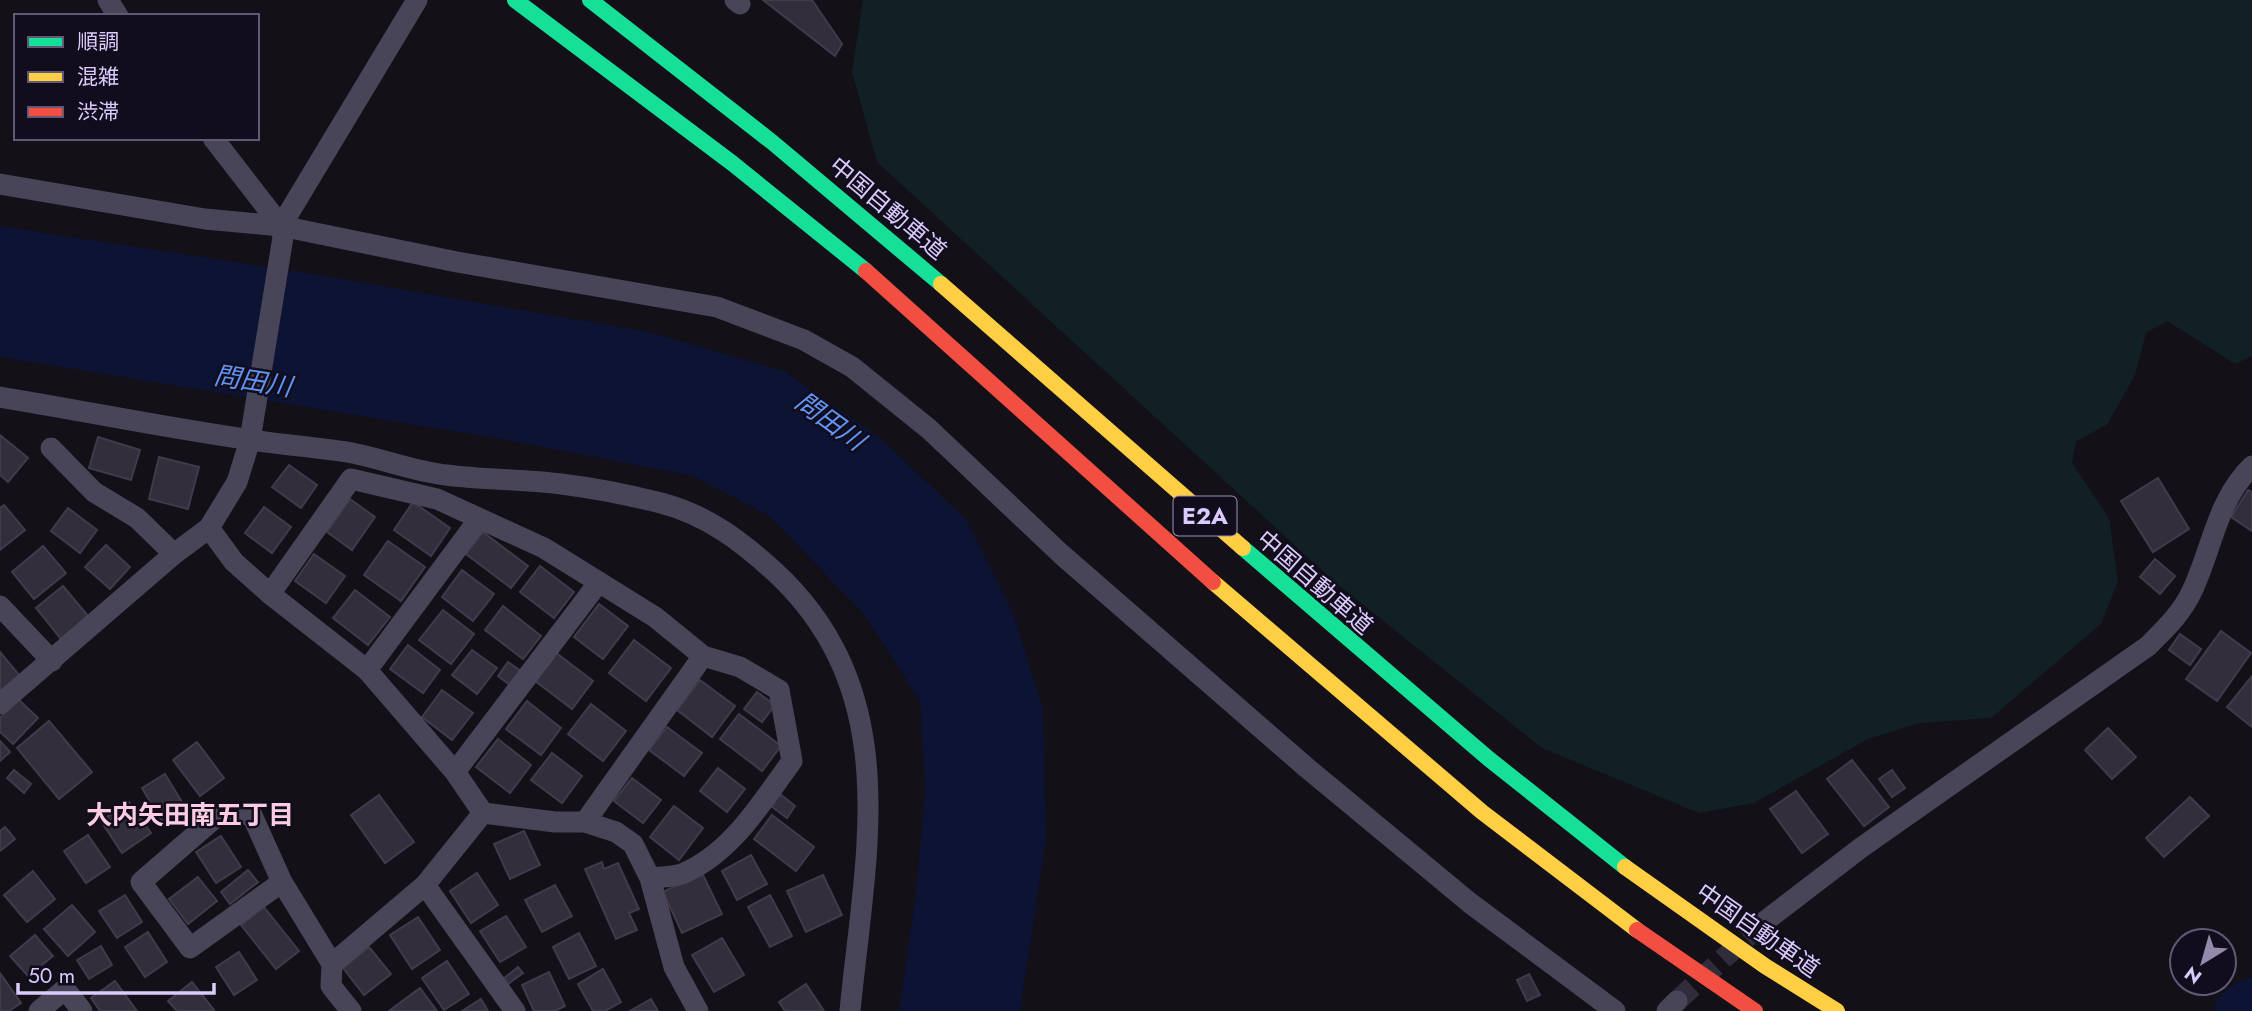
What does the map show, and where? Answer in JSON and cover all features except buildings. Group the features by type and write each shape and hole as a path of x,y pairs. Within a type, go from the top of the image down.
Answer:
{"highway":[{"name":"E2A","path":"515,0 649,99 860,266 1378,726 1494,821 1647,938 1755,1011"},
{"name":"中国自動車道","path":"590,0 693,77 891,239 1403,688 1523,787 1706,923 1837,1011"}],"street":[{"path":"0,704 173,554 209,528 237,482 251,434 282,231 417,0"},
{"path":"214,140 282,231"},
{"path":"0,184 717,307 804,340 852,367 929,429 1061,554 1317,776 1470,903 1615,1011"},
{"path":"0,397 251,434 348,452 443,475 562,484 663,504 713,523 748,548 789,585 846,671 869,768 869,824 850,1011"},
{"path":"51,448 94,492 137,518 173,554"},
{"path":"1760,925 1873,839 2148,646 2173,621 2192,592 2226,500 2252,466"},
{"path":"270,594 351,479 438,499 544,548 654,617 703,656 740,667 779,690 792,761 740,832 723,848 681,874 650,878"},
{"path":"367,670 479,519"},
{"path":"209,528 234,562 270,594 367,670 455,772 483,813 555,822 585,822 616,832 633,844 650,878 674,967 698,1011"},
{"path":"455,772 599,582"},
{"path":"0,606 52,661"},
{"path":"585,822 703,656"},
{"path":"282,882 190,948 141,882 216,817 251,813 282,882 332,964 331,986 351,1011"},
{"path":"332,964 425,886 483,813"},
{"path":"425,886 515,1011"},
{"path":"39,1011 65,989 82,1011"}],"shaded area":[{"path":"863,0 2252,0 2252,356 2235,364 2167,321 2146,333 2135,375 2107,425 2076,441 2072,463 2109,518 2118,581 2101,624 1991,718 1920,723 1868,739 1754,803 1699,813 1542,748 1336,583 877,162 852,72"}],"water":[{"name":"問田川","path":"0,226 313,274 649,332 784,371 879,437 966,519 1014,615 1043,709 1046,840 1020,1011 899,1011 916,894 925,790 920,701 863,613 768,515 693,476 502,439 0,357"}],"waterway":[{"path":"2238,1011 2252,1001"}],"tunnel":[{"path":"1677,1001 1760,925"}],"traffic: fast":[{"path":"515,0 732,163 866,271"},
{"path":"590,0 772,142 941,284"},
{"path":"1243,548 1489,759 1625,867"}],"traffic: slow":[{"path":"941,284 1243,548"},
{"path":"1213,582 1482,812 1637,930"},
{"path":"1625,867 1765,966 1837,1011"}],"traffic: jam":[{"path":"866,271 1213,582"},
{"path":"1637,930 1755,1011"}],"district":[{"name":"大内矢田南五丁目","path":"190,815"}]}
